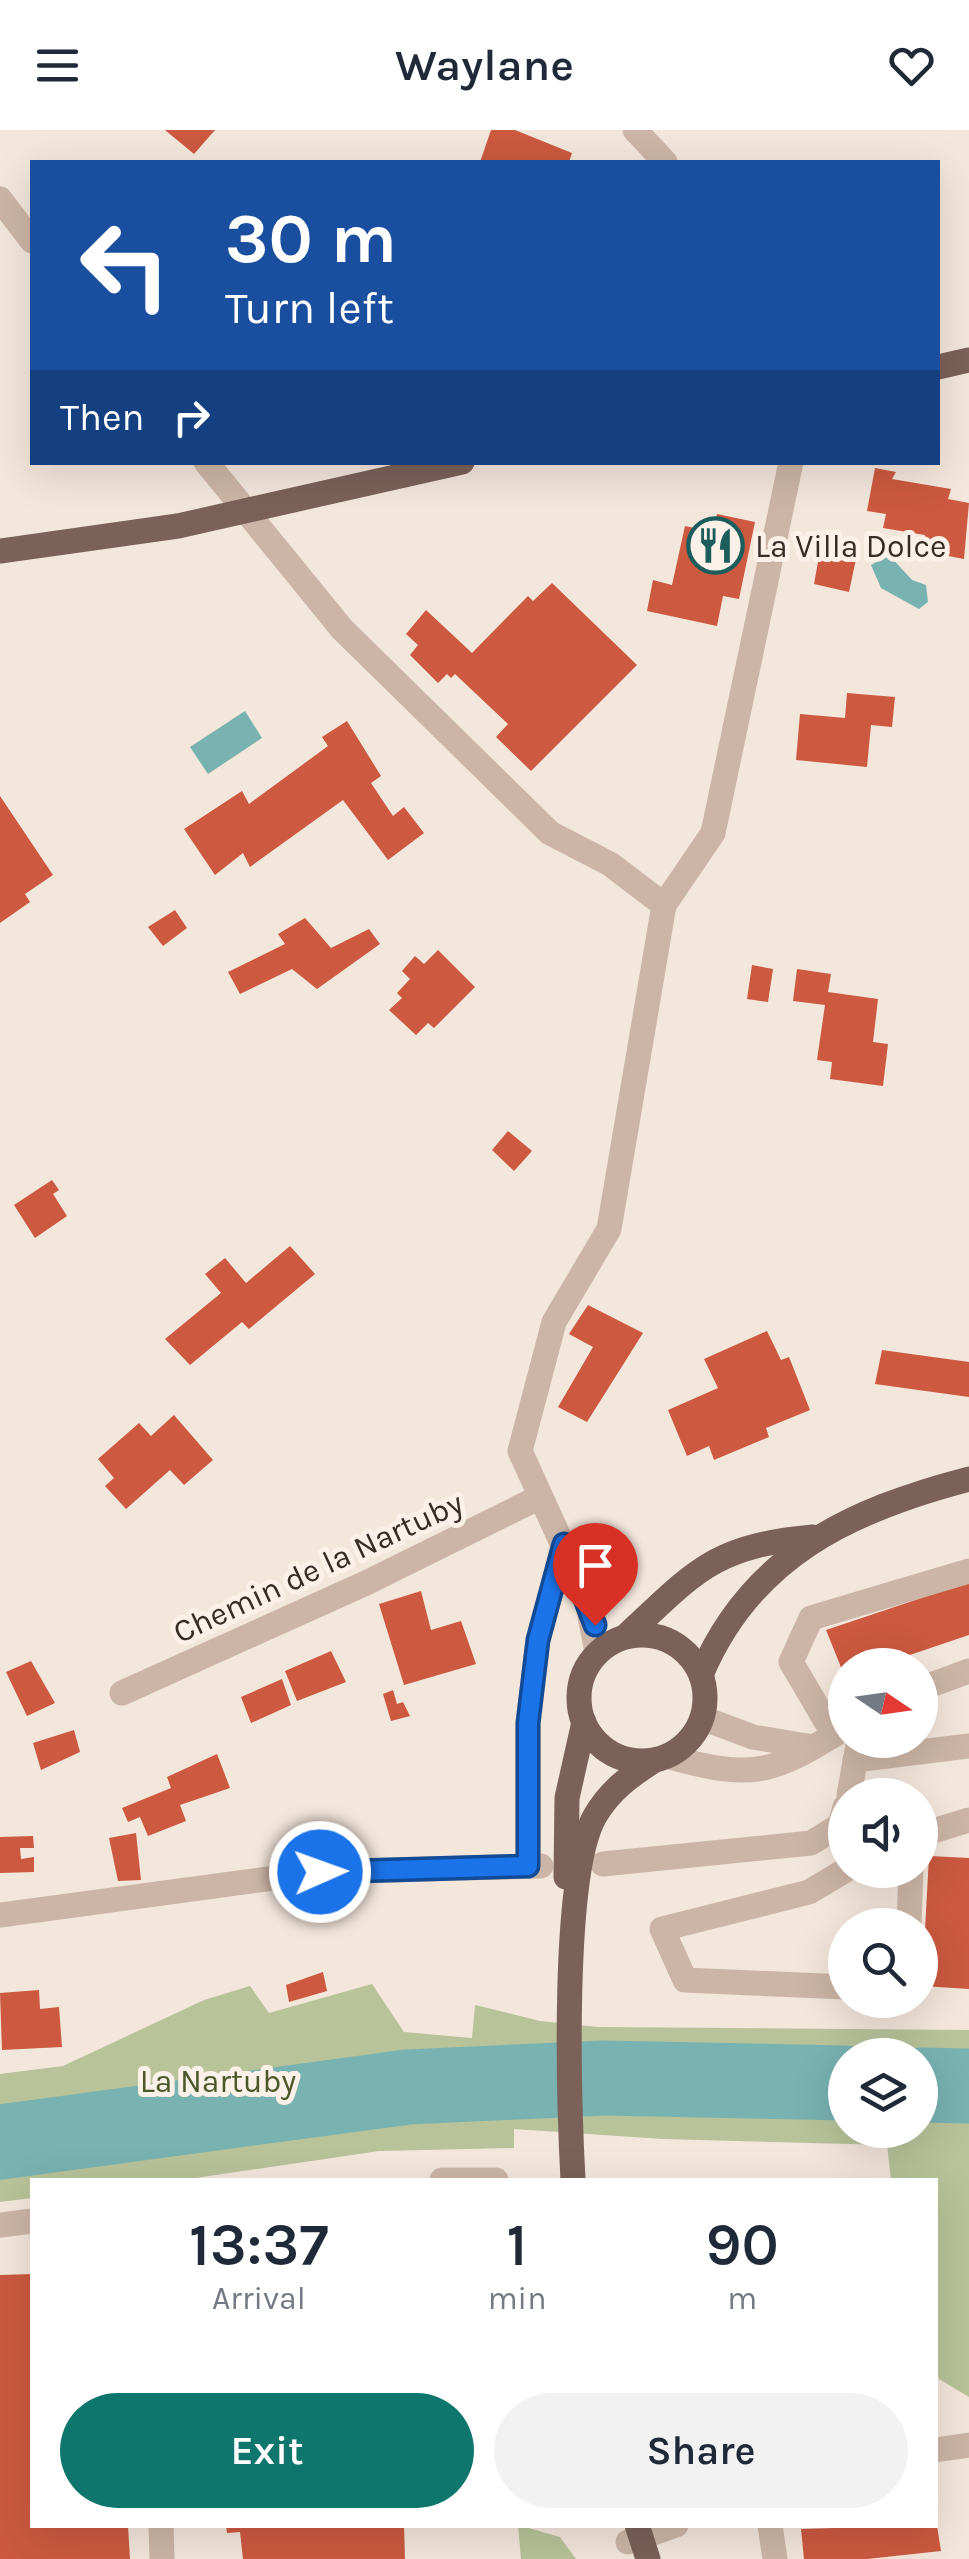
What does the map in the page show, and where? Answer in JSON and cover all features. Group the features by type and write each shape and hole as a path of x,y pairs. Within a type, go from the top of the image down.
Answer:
{"main road":[{"path":"940,367 969,360"},
{"path":"0,551 244,512 324,490 447,465"},
{"path":"572,1952 566,1885 567,1798 584,1722 580,1685 598,1652 626,1636 698,1570 736,1548 813,1537 930,1489 969,1479"},
{"path":"701,1675 734,1611 766,1575 813,1537"},
{"path":"573,2178 572,1952 582,1850 593,1818 616,1785 682,1747 702,1718 705,1696 701,1675 692,1659 662,1638 626,1636"},
{"path":"584,1722 612,1754 634,1760 660,1758"}],"street":[{"path":"635,130 662,160"},
{"path":"0,200 30,238"},
{"path":"208,465 342,629 550,833 610,864 664,905"},
{"path":"598,1652 586,1596 520,1451 554,1322 608,1229 664,905 713,833 789,465"},
{"name":"Chemin de la Nartuby","path":"122,1693 366,1584 540,1497"},
{"path":"0,1914 320,1872 535,1866 528,1723 538,1640 564,1544"},
{"path":"828,1721 792,1662 812,1618 969,1572"},
{"path":"938,1682 969,1671"},
{"path":"702,1718 753,1737 828,1741"},
{"path":"938,1745 969,1746"},
{"path":"660,1758 746,1772 784,1764 828,1747"},
{"path":"938,1829 969,1820"},
{"path":"604,1864 811,1843 828,1832"},
{"path":"828,1881 809,1892 662,1930 684,1980 828,1986"},
{"path":"0,2225 30,2222"},
{"path":"938,2450 969,2445"},
{"path":"162,2528 162,2559"},
{"path":"635,2541 668,2528"},
{"path":"770,2528 775,2559"}],"green space":[{"name":"La Nartuby","path":"372,1984 404,2032 472,2038 475,2005 540,2021 598,2027 969,2030 969,2397 938,2376 938,2178 891,2178 887,2148 938,2148 938,2038 828,2038 828,2143 663,2139 514,2129 514,2148 379,2151 196,2178 30,2178 30,2198 0,2202 0,2074 63,2066 204,2000 250,1986 269,2013"},
{"path":"518,2528 560,2537 576,2559 521,2559"}],"water":[{"path":"889,555 912,580 926,585 928,602 919,609 881,588 871,565"},
{"path":"245,711 262,738 208,774 190,747"}],"building":[{"path":"165,130 215,130 194,154"},
{"path":"491,130 515,130 572,153 570,160 481,160"},
{"path":"875,468 896,472 892,479 951,489 948,499 969,503 964,559 922,551 925,535 883,528 886,514 867,511"},
{"path":"717,514 755,522 739,599 723,596 717,626 647,611 653,580 672,585 685,526 713,532"},
{"path":"820,551 856,559 849,592 814,584"},
{"path":"552,583 637,665 531,771 496,737 508,724 455,674 451,678 447,674 438,683 410,655 418,645 406,634 426,610 472,653 528,596 533,601"},
{"path":"847,693 895,697 892,727 871,725 867,767 796,760 800,714 845,718"},
{"path":"347,721 381,776 371,783 393,816 404,807 424,833 388,860 343,800 250,867 243,853 215,875 184,829 242,791 249,804 328,746 322,737"},
{"path":"0,796 53,875 25,894 30,902 0,923"},
{"path":"175,910 187,928 163,946 148,927"},
{"path":"305,918 331,948 369,929 380,944 317,989 292,969 240,994 228,972 285,944 278,934"},
{"path":"438,950 475,987 434,1028 428,1023 416,1035 389,1010 402,998 397,993 410,979 402,971 415,956 424,964"},
{"path":"752,965 773,969 768,1002 747,999"},
{"path":"797,969 831,974 828,992 878,999 873,1042 888,1044 883,1086 830,1079 832,1062 817,1060 825,1005 793,1001"},
{"path":"508,1131 532,1151 514,1171 492,1150"},
{"path":"52,1180 59,1190 53,1194 67,1216 35,1238 14,1205"},
{"path":"290,1246 315,1274 249,1329 242,1322 190,1365 165,1339 221,1293 205,1274 225,1258 246,1283"},
{"path":"588,1305 643,1333 587,1422 558,1407 593,1347 569,1334"},
{"path":"767,1331 781,1360 789,1357 810,1410 766,1428 769,1437 714,1460 709,1446 687,1456 668,1410 718,1388 704,1359"},
{"path":"882,1350 969,1362 969,1397 875,1384"},
{"path":"174,1415 213,1460 184,1485 170,1470 126,1509 105,1486 114,1478 98,1459 139,1423 151,1436"},
{"path":"969,1582 969,1635 930,1648 833,1648 826,1630"},
{"path":"421,1591 431,1630 461,1621 476,1664 404,1685 379,1604"},
{"path":"331,1651 346,1682 297,1701 285,1671"},
{"path":"31,1661 55,1703 27,1716 6,1672"},
{"path":"282,1679 291,1705 251,1723 241,1697"},
{"path":"393,1690 397,1704 403,1702 410,1716 391,1721 383,1694"},
{"path":"74,1730 80,1752 41,1770 33,1743"},
{"path":"217,1754 230,1788 180,1805 186,1821 148,1836 140,1817 128,1822 122,1808 171,1788 167,1777"},
{"path":"136,1833 141,1880 118,1881 109,1838"},
{"path":"33,1836 34,1848 20,1848 21,1859 34,1857 34,1872 0,1873 0,1837"},
{"path":"938,1856 969,1858 969,1989 938,1987 938,1908 926,1908 927,1888 938,1888"},
{"path":"323,1972 327,1991 289,2002 286,1985"},
{"path":"39,1990 40,2009 59,2007 62,2047 2,2050 0,1993"},
{"path":"30,2274 30,2528 128,2528 130,2559 0,2559 0,2275"},
{"path":"226,2528 404,2528 405,2559 243,2559 240,2532 227,2533"},
{"path":"937,2528 941,2551 867,2559 804,2559 801,2529"}],"waterway":[{"name":"La Nartuby","path":"0,2142 408,2087 604,2078 828,2083"},
{"name":"La Nartuby","path":"938,2085 969,2086"}],"place":[{"name":"La Villa Dolce","path":"716,546"}],"route":[{"path":"320,1872 528,1866 528,1723 538,1640 564,1544 595,1625"}]}
